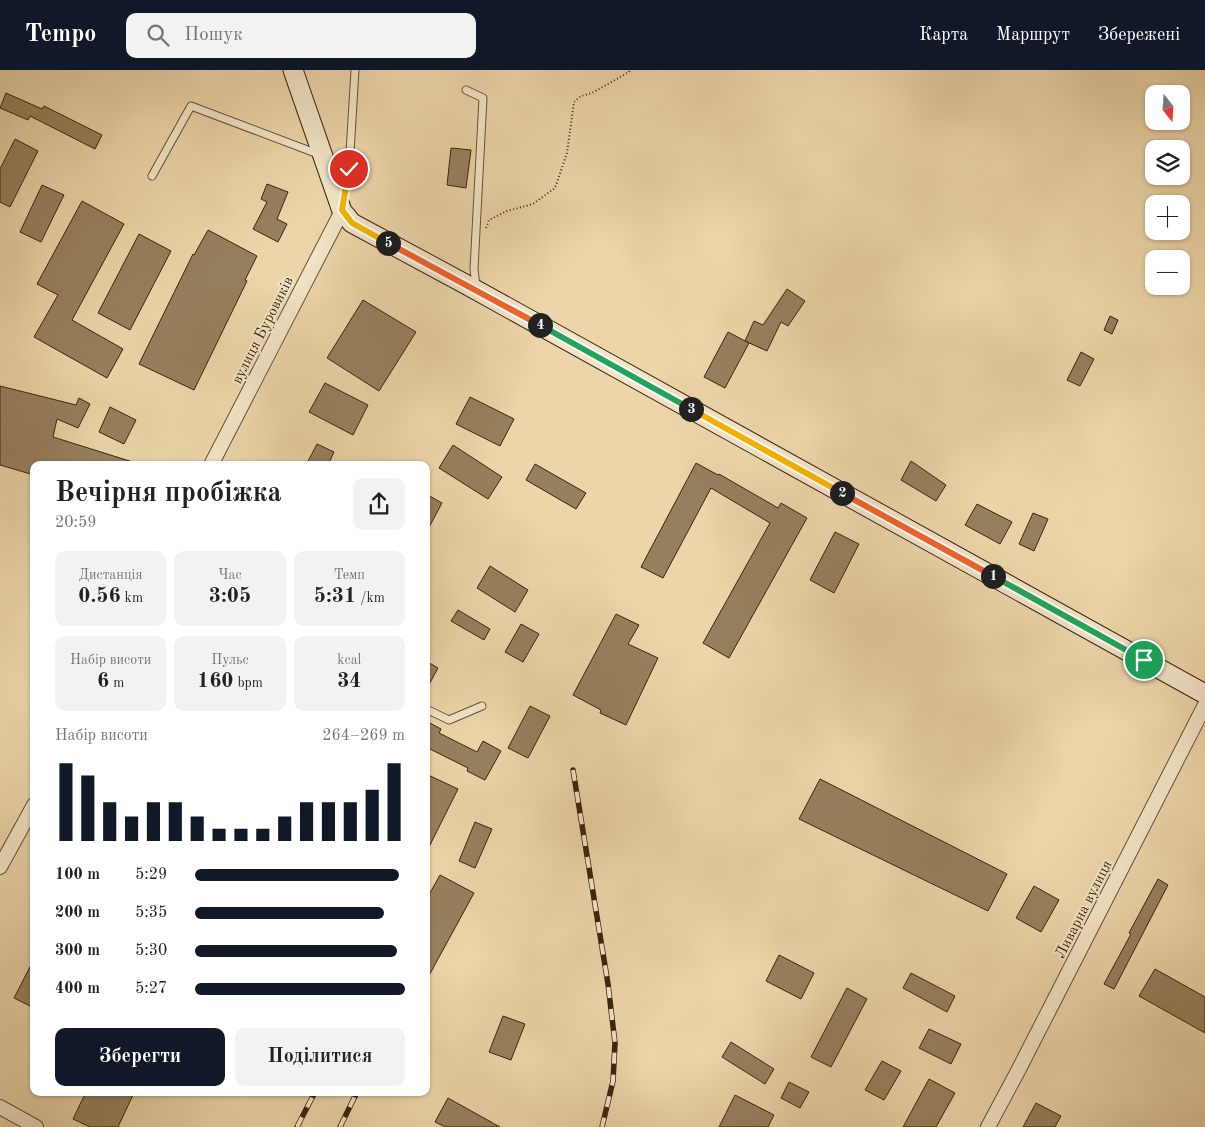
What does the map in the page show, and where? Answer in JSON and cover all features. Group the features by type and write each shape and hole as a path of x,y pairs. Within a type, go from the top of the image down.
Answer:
{"street":[{"path":"293,70 342,210 352,223 477,290 1205,694"},
{"name":"вулиця Буровиків","path":"213,461 342,210"},
{"name":"Ливарна вулиця","path":"988,1127 1205,705"},
{"path":"0,867 30,812"},
{"path":"0,1107 36,1127"}],"lane":[{"path":"342,210 349,169 355,70"},
{"path":"466,90 483,98 474,269 477,290"},
{"path":"152,176 191,106 324,156"},
{"path":"430,711 449,720 482,706"}],"path":[{"path":"484,234 489,220 507,211 534,204 556,188 567,153 574,102 630,70"}],"building":[{"path":"6,93 42,109 44,106 102,135 95,149 30,116 28,120 0,108"},
{"path":"15,139 38,151 10,207 0,202 0,169"},
{"path":"451,148 471,150 466,188 447,185"},
{"path":"267,184 288,192 277,219 287,224 278,242 253,229 267,202 261,199"},
{"path":"42,185 64,195 41,242 20,232"},
{"path":"82,201 124,224 72,320 123,349 107,378 34,337 58,295 37,284"},
{"path":"208,230 257,256 245,280 247,281 194,390 139,364 193,254"},
{"path":"139,234 171,251 130,330 98,313"},
{"path":"787,289 805,301 788,326 781,322 767,351 745,341 754,321 763,325"},
{"path":"363,300 416,332 379,391 327,358"},
{"path":"1110,316 1118,320 1112,334 1104,330"},
{"path":"728,332 749,343 725,388 704,377"},
{"path":"1081,352 1094,359 1080,386 1067,380"},
{"path":"325,383 368,405 353,435 309,412"},
{"path":"0,386 76,405 79,398 90,404 78,428 57,419 53,437 130,461 30,461 30,474 0,465"},
{"path":"470,397 514,419 500,446 456,424"},
{"path":"110,407 136,420 124,444 99,432"},
{"path":"317,444 334,452 330,461 308,461"},
{"path":"453,445 502,477 488,499 439,468"},
{"path":"911,461 946,485 936,501 901,480"},
{"path":"696,463 778,508 781,503 807,518 729,658 703,643 770,523 711,488 663,578 641,567"},
{"path":"535,464 586,493 576,509 526,480"},
{"path":"430,496 442,503 430,526"},
{"path":"977,504 1012,522 1000,544 965,525"},
{"path":"1033,513 1048,519 1034,551 1019,544"},
{"path":"835,532 859,544 834,593 810,580"},
{"path":"490,566 528,590 515,612 477,588"},
{"path":"458,610 490,629 484,640 451,621"},
{"path":"616,614 639,625 628,644 658,658 626,725 600,713 601,710 573,695"},
{"path":"521,624 539,634 523,662 505,652"},
{"path":"430,663 438,668 430,683"},
{"path":"530,706 550,716 528,758 508,748"},
{"path":"430,723 441,729 439,733 477,752 483,741 501,751 485,780 467,771 468,768 430,749"},
{"path":"430,776 458,789 430,845"},
{"path":"820,779 1007,874 988,911 799,819"},
{"path":"475,822 492,829 475,868 459,861"},
{"path":"440,875 474,893 430,974 430,893"},
{"path":"1158,879 1168,885 1114,989 1104,984"},
{"path":"1034,886 1059,900 1041,932 1016,918"},
{"path":"779,955 814,973 801,999 766,981"},
{"path":"30,967 30,1006 14,998"},
{"path":"1155,969 1205,997 1205,1033 1139,996"},
{"path":"911,973 955,996 947,1012 903,988"},
{"path":"847,988 867,999 831,1067 811,1057"},
{"path":"503,1016 525,1024 511,1060 489,1052"},
{"path":"929,1029 961,1044 951,1064 919,1048"},
{"path":"731,1042 774,1069 765,1084 722,1057"},
{"path":"882,1061 901,1071 884,1100 865,1090"},
{"path":"929,1079 955,1093 936,1127 903,1127"},
{"path":"789,1082 809,1092 800,1108 781,1098"},
{"path":"735,1095 774,1115 768,1127 719,1127"},
{"path":"84,1096 133,1096 118,1127 90,1127 73,1119"},
{"path":"448,1098 500,1127 445,1127 435,1122"},
{"path":"1036,1103 1061,1116 1055,1127 1023,1127"}],"railway":[{"path":"573,770 608,984 615,1043 613,1081 602,1127"},
{"path":"297,1127 313,1096"},
{"path":"340,1127 355,1096"}],"route":[{"path":"349,169 342,210 352,223 467,284 1144,660"}]}
